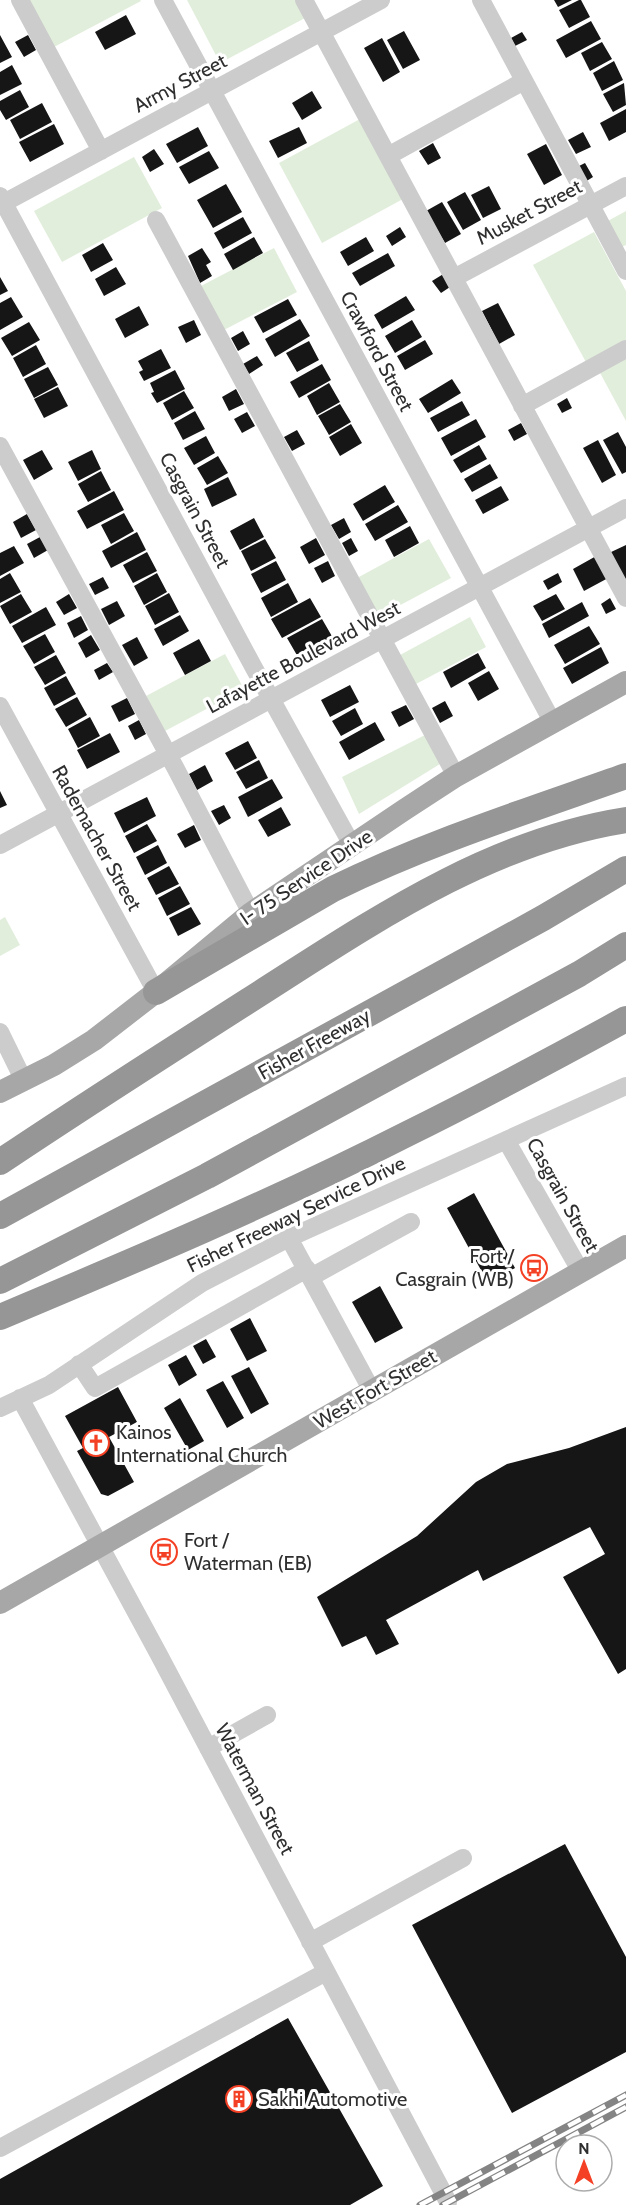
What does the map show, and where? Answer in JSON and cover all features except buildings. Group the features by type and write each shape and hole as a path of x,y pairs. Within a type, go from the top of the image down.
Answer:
{"highway":[{"path":"156,992 333,889 366,873 422,849 626,777"},
{"path":"0,1162 397,907 433,887 529,844 592,826 626,820"},
{"name":"Fisher Freeway","path":"0,1216 543,918 626,869"},
{"path":"0,1281 207,1176 579,974 626,945"},
{"path":"0,1317 211,1227 332,1171 406,1135 626,1019"}],"main road":[{"name":"I- 75 Service Drive","path":"0,1092 24,1081 94,1040 251,913 456,776 626,682"},
{"name":"West Fort Street","path":"0,1604 626,1246"}],"street":[{"path":"20,0 101,150"},
{"name":"Crawford Street","path":"163,0 553,723"},
{"path":"304,0 626,598"},
{"name":"Army Street","path":"1,201 381,0"},
{"path":"481,0 626,271"},
{"path":"388,156 524,81"},
{"name":"Musket Street","path":"454,278 626,186"},
{"name":"Casgrain Street","path":"1,201 352,845"},
{"path":"156,220 456,776"},
{"path":"522,406 626,349"},
{"path":"0,446 169,755 251,913"},
{"name":"Lafayette Boulevard West","path":"0,844 626,508"},
{"name":"Rademacher Street","path":"0,706 156,992"},
{"path":"0,1032 24,1081"},
{"name":"Fisher Freeway Service Drive","path":"0,1408 49,1385 202,1283 289,1238 626,1086"},
{"name":"Casgrain Street","path":"506,1140 581,1272"},
{"path":"79,1365 95,1388 309,1273 411,1222"},
{"path":"289,1238 372,1391"},
{"name":"Waterman Street","path":"20,1398 448,2202"},
{"path":"208,1748 267,1715"},
{"path":"310,1942 463,1858"},
{"path":"0,2148 326,1972"}],"green space":[{"path":"29,0 140,0 141,1 54,47"},
{"path":"187,0 297,0 307,17 220,63"},
{"path":"360,119 403,199 322,243 279,163"},
{"path":"134,157 162,208 62,262 34,211"},
{"path":"626,211 626,245 620,248 606,222"},
{"path":"594,232 626,291 626,343 587,364 533,265"},
{"path":"274,248 297,292 222,331 199,287"},
{"path":"626,356 626,421 599,371"},
{"path":"429,539 451,578 378,617 357,578"},
{"path":"470,617 486,647 416,684 400,655"},
{"path":"225,654 244,689 165,731 146,696"},
{"path":"425,735 440,764 359,814 342,777"},
{"path":"5,917 20,945 0,956 0,920"}],"railway":[{"path":"420,2205 626,2095"},
{"path":"443,2205 626,2107"}],"place":[{"name":"Fort / Casgrain (WB)","path":"534,1268"},
{"name":"Kainos International Church","path":"96,1443"},
{"name":"Fort / Waterman (EB)","path":"164,1552"},
{"name":"Sakhi Automotive","path":"239,2099"}]}
